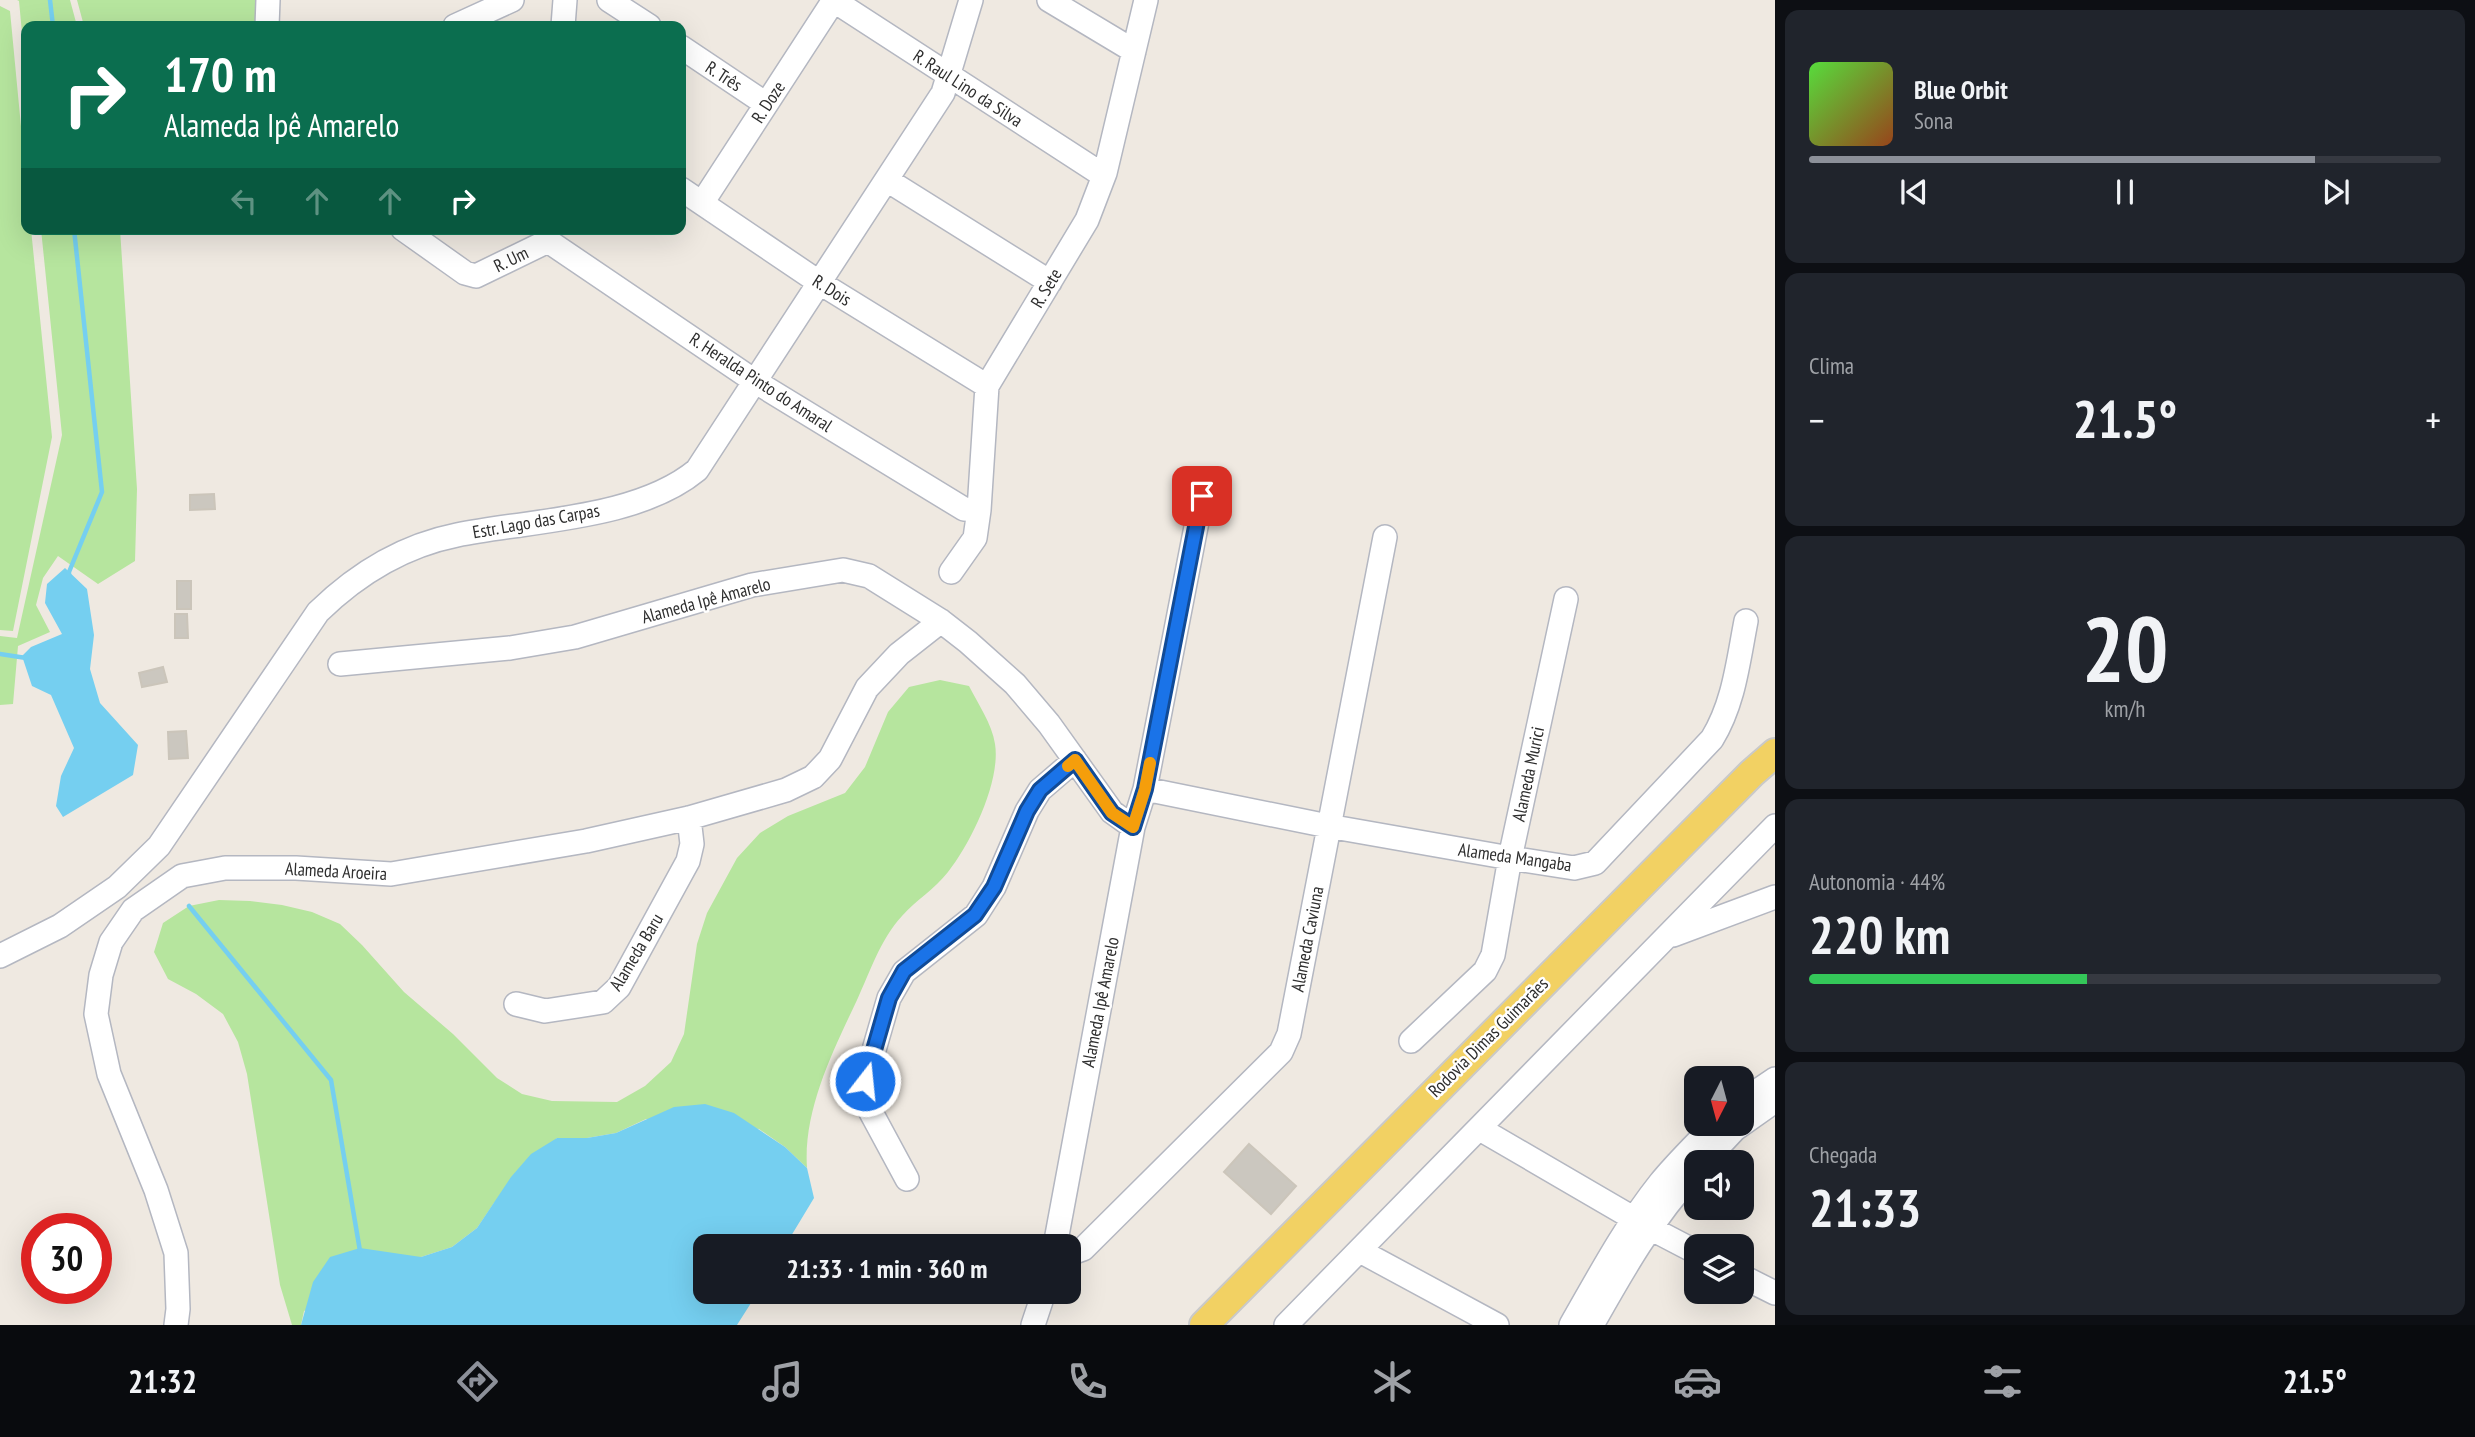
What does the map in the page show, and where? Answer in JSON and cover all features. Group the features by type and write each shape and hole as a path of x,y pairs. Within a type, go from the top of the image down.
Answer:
{"main road":[{"name":"Rodovia Dimas Guimarães","path":"1204,1325 1512,1013 1775,753"}],"street":[{"path":"267,21 268,0"},
{"path":"466,21 512,0"},
{"path":"563,21 565,0"},
{"path":"609,0 641,21"},
{"name":"R. Raul Lino da Silva","path":"833,0 1095,170 1105,173"},
{"name":"R. Doze","path":"702,203 833,0"},
{"name":"Estr. Lago das Carpas","path":"0,956 61,926 117,887 159,846 318,612 341,589 373,566 414,548 454,535 599,511 670,490 697,470 943,93 971,0"},
{"path":"1049,0 1134,51"},
{"name":"R. Sete","path":"951,572 975,538 987,386 1087,220 1105,173 1146,0"},
{"name":"R. Três","path":"686,50 766,104"},
{"path":"887,180 1049,282"},
{"name":"R. Dois","path":"686,192 820,283 987,386"},
{"name":"R. Um","path":"411,235 465,273 476,276 549,235"},
{"name":"R. Heralda Pinto do Amaral","path":"549,235 756,382 964,509 979,510"},
{"path":"1133,827 1145,789 1202,496"},
{"name":"Alameda Caviuna","path":"1081,1250 1281,1052 1289,1034 1385,537"},
{"name":"Alameda Ipê Amarelo","path":"340,664 510,648 575,637 752,585 843,570 869,576 941,621 968,642 1015,684 1049,724 1112,813 1133,827 1057,1234"},
{"name":"Alameda Murici","path":"1411,1041 1485,971 1493,955 1510,858 1566,599"},
{"name":"Alameda Aroeira","path":"176,1325 176,1253 156,1190 109,1074 96,1014 101,975 111,942 133,910 181,876 225,868 296,868 391,874 586,841 689,818 786,790 813,777 830,759 867,688 899,654 941,621"},
{"name":"Alameda Mangaba","path":"1145,789 1328,826 1510,858 1574,868 1595,863 1712,738 1723,721 1730,705 1746,621"},
{"path":"907,1179 866,1103 865,1081 889,998 904,971 975,915 994,887 1027,811 1040,790 1075,760"},
{"name":"Alameda Baru","path":"516,1004 545,1011 592,1004 604,1002 619,987 688,861 692,844 689,818"},
{"path":"1286,1325 1775,826"},
{"path":"1720,882 1729,899 1747,908"},
{"path":"1667,938 1775,897"},
{"path":"1754,1093 1775,1079"},
{"path":"1715,1150 1735,1129 1775,1101"},
{"path":"1480,1129 1684,1246"},
{"path":"1592,1325 1633,1253 1642,1223 1661,1182 1704,1136"},
{"path":"1571,1325 1617,1244 1684,1184"},
{"path":"1360,1251 1497,1325"},
{"path":"1754,1282 1775,1293"},
{"path":"1033,1325 1041,1304"},
{"path":"1045,1304 1046,1325"}],"green space":[{"path":"17,0 70,0 76,21 21,22"},
{"path":"77,0 257,0 256,21 83,21"},
{"path":"0,6 10,11 21,126 21,235 32,235 52,437 13,631 0,630"},
{"path":"42,235 120,235 137,489 135,561 98,584 58,556 43,578 36,605 50,632 18,646 13,704 0,705 0,636 17,638 62,435"},
{"path":"940,680 969,686 988,722 995,744 996,759 989,793 975,829 957,860 943,878 894,925 876,956 822,1081 810,1124 807,1168 785,1147 759,1129 646,1119 616,1133 587,1138 557,1138 494,1203 477,1228 452,1247 421,1257 304,1311 301,1325 292,1325 280,1285 247,1074 238,1042 223,1014 196,994 168,979 154,952 163,923 189,906 219,900 282,905 312,912 340,924 404,992 453,1034 497,1078 522,1094 552,1101 617,1102 645,1086 671,1062 684,1034 697,944 707,913 737,858 760,833 788,816 845,793 865,767 888,712 909,687"}],"water":[{"path":"65,568 87,589 94,635 90,669 100,703 138,745 133,775 63,817 56,806 61,776 74,748 51,695 32,686 22,656 31,647 62,634 45,603 47,584"},
{"path":"705,1104 734,1113 785,1147 807,1168 814,1198 792,1234 693,1234 693,1304 750,1304 737,1325 301,1325 313,1282 330,1257 360,1248 421,1257 452,1247 477,1228 511,1177 531,1154 557,1138 587,1138 616,1133 674,1107"}],"building":[{"path":"214,494 215,509 190,510 190,495"},
{"path":"177,581 191,581 191,609 177,609"},
{"path":"175,614 187,614 188,638 175,638"},
{"path":"163,667 167,682 142,687 139,673"},
{"path":"186,731 188,758 169,759 168,732"},
{"path":"1249,1144 1296,1186 1271,1214 1224,1172"}],"waterway":[{"path":"50,0 52,21"},
{"path":"69,577 102,492 75,235"},
{"path":"0,654 26,658"},
{"path":"189,906 331,1080 360,1251"}],"slow traffic":[{"path":"1068,766 1075,760 1112,813 1133,827 1150,763"}],"route":[{"path":"865,1081 889,998 904,971 975,915 994,887 1027,811 1040,790 1075,760 1112,813 1133,827 1145,789 1202,496"}]}
